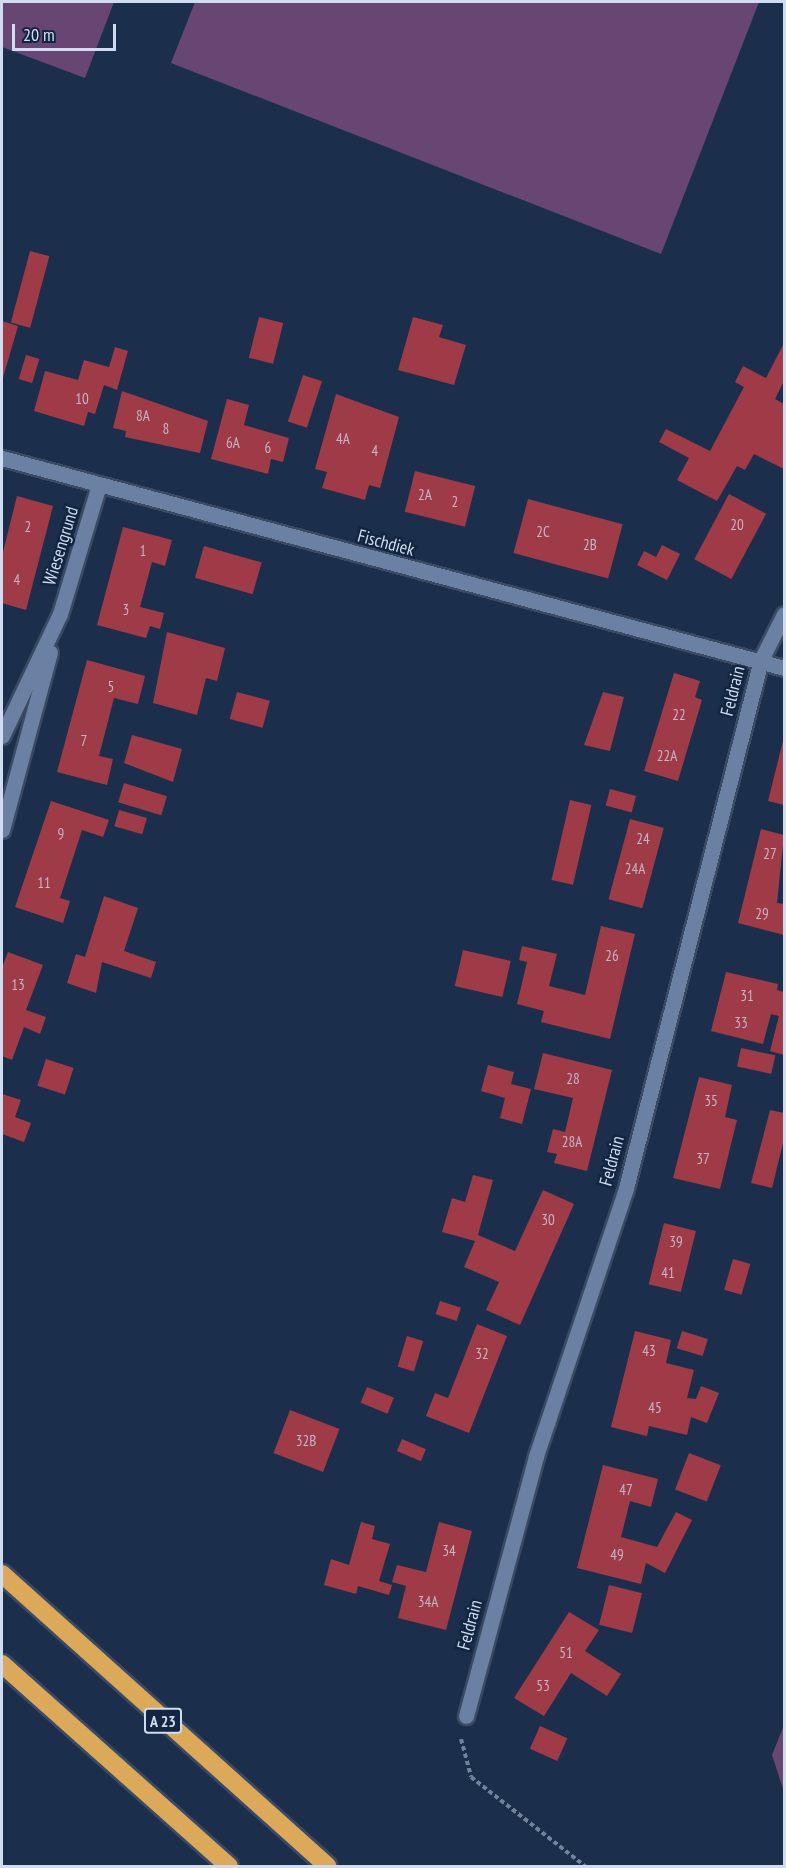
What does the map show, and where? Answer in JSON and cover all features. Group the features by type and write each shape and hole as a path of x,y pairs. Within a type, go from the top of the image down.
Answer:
{"highway":[{"name":"A 23","path":"2,1574 327,1866"},
{"path":"2,1664 229,1866"}],"street":[{"name":"Fischdiek","path":"2,458 98,488 761,660 784,668"},
{"name":"Wiesengrund","path":"2,830 60,614 98,488"},
{"name":"Wiesengrund","path":"2,736 60,614"},
{"name":"Feldrain","path":"466,1716 536,1456 626,1188 761,660 784,614"}],"path":[{"path":"466,1716 460,1750 471,1777 585,1866"}],"shaded area":[{"path":"2,2 114,2 85,78 2,47"},
{"path":"195,2 759,2 661,254 171,63"},
{"path":"784,1725 784,1792 772,1755"}],"building":[{"path":"30,251 49,256 30,328 11,322"},
{"path":"259,317 283,323 273,364 249,358"},
{"path":"413,317 443,325 439,337 466,345 454,385 398,370"},
{"path":"2,321 18,326 2,381"},
{"path":"784,343 784,381 775,399 784,404 784,469 754,454 745,470 737,466 717,501 677,480 689,458 659,442 666,429 710,451 744,387 735,382 743,366 766,378"},
{"path":"115,347 128,351 117,390 104,385 95,414 88,412 84,426 34,411 45,371 78,380 84,360 109,367"},
{"path":"26,355 39,359 32,383 19,379"},
{"path":"303,375 322,381 307,428 288,422"},
{"path":"122,391 208,421 200,453 125,437 126,431 113,428"},
{"path":"336,394 399,417 380,488 369,485 365,500 322,488 327,472 315,469"},
{"path":"227,399 249,405 244,425 289,438 283,462 271,459 268,474 211,459"},
{"path":"415,471 475,486 465,527 405,512"},
{"path":"729,494 766,514 731,579 694,559"},
{"path":"17,496 53,506 26,610 2,603 2,556"},
{"path":"528,499 623,524 608,578 514,553"},
{"path":"123,527 172,540 165,566 152,562 140,607 164,613 160,629 150,626 146,638 97,625"},
{"path":"662,545 680,554 667,580 637,565 644,551 656,557"},
{"path":"204,546 262,563 253,594 195,578"},
{"path":"167,632 225,648 217,681 206,678 197,715 153,703"},
{"path":"87,660 145,676 138,704 114,698 99,756 113,759 107,785 57,772"},
{"path":"674,673 700,681 695,697 702,700 678,781 644,771"},
{"path":"237,692 270,701 263,728 230,719"},
{"path":"603,692 624,697 610,751 584,745"},
{"path":"132,735 182,749 173,782 124,763"},
{"path":"784,737 784,805 768,801"},
{"path":"124,783 167,796 161,815 118,802"},
{"path":"610,789 636,796 632,812 606,805"},
{"path":"570,800 591,805 573,885 552,880"},
{"path":"51,801 109,820 103,837 82,830 60,898 70,901 63,923 15,907"},
{"path":"119,810 147,818 142,834 114,826"},
{"path":"630,819 664,828 642,908 609,899"},
{"path":"761,829 784,835 777,903 784,904 784,935 738,923"},
{"path":"104,896 138,908 124,951 156,962 151,978 102,962 96,993 67,983 76,954 85,957"},
{"path":"601,926 635,934 610,1039 541,1022 544,1011 517,1004 527,962 519,960 522,946 557,954 549,986 585,995"},
{"path":"463,950 511,961 502,997 455,986"},
{"path":"8,952 43,965 26,1010 46,1017 40,1034 24,1027 12,1060 2,1056 2,968"},
{"path":"726,972 778,984 777,990 784,992 784,1055 770,1051 779,1016 771,1014 763,1044 711,1031"},
{"path":"741,1048 775,1055 771,1074 737,1067"},
{"path":"543,1053 612,1070 587,1171 554,1163 557,1154 547,1152 553,1129 565,1132 573,1098 534,1089"},
{"path":"46,1059 74,1068 65,1095 37,1086"},
{"path":"488,1065 514,1072 511,1084 531,1089 522,1124 500,1118 505,1098 481,1091"},
{"path":"699,1077 732,1085 725,1117 737,1120 720,1189 673,1178"},
{"path":"2,1094 21,1100 15,1117 31,1123 24,1142 2,1134"},
{"path":"770,1110 784,1113 784,1139 772,1188 751,1183"},
{"path":"473,1175 493,1180 478,1235 515,1251 543,1190 574,1204 520,1325 486,1310 499,1282 464,1267 475,1241 442,1232 452,1198 465,1202"},
{"path":"664,1223 696,1231 681,1292 649,1284"},
{"path":"733,1259 750,1264 741,1295 724,1290"},
{"path":"440,1301 461,1308 457,1321 436,1314"},
{"path":"477,1324 507,1336 469,1433 426,1416 435,1393 448,1398"},
{"path":"635,1331 671,1340 666,1363 694,1370 687,1398 696,1399 701,1386 719,1393 707,1423 691,1417 687,1435 649,1426 647,1436 611,1427"},
{"path":"682,1331 708,1339 703,1356 677,1348"},
{"path":"407,1336 423,1341 414,1372 398,1367"},
{"path":"367,1387 394,1398 388,1414 361,1403"},
{"path":"290,1410 339,1429 323,1472 274,1453"},
{"path":"402,1439 426,1449 421,1461 397,1451"},
{"path":"689,1453 721,1465 707,1502 675,1489"},
{"path":"603,1465 658,1479 651,1507 630,1501 621,1537 657,1547 676,1512 692,1520 665,1573 646,1563 641,1584 577,1568"},
{"path":"361,1522 375,1526 372,1539 390,1544 379,1581 392,1585 389,1595 358,1586 356,1594 324,1585 331,1559 349,1565"},
{"path":"439,1522 472,1531 446,1630 398,1618 406,1586 392,1582 397,1565 426,1572"},
{"path":"609,1585 642,1593 632,1633 599,1625"},
{"path":"569,1612 599,1630 585,1651 621,1674 607,1696 571,1673 544,1716 514,1698"},
{"path":"540,1726 567,1738 557,1761 530,1749"}]}
